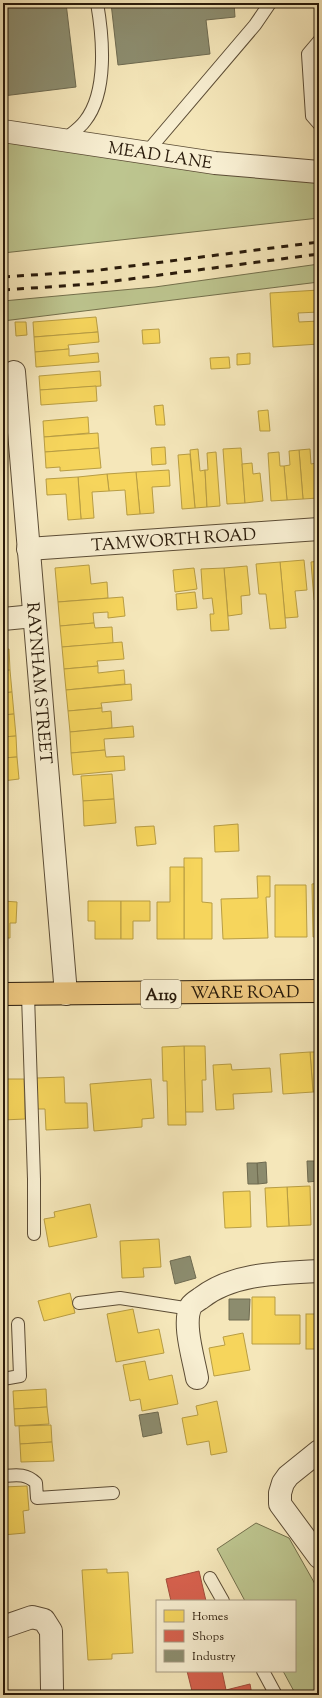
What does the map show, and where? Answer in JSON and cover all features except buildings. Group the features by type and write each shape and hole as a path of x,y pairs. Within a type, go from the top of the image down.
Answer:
{"main road":[{"name":"WARE ROAD","path":"3,994 28,995 319,991"}],"street":[{"name":"MEAD LANE","path":"3,131 222,163 319,172"},
{"name":"RAYNHAM STREET","path":"14,372 66,994"},
{"name":"TAMWORTH ROAD","path":"28,549 319,529"},
{"path":"3,619 34,616"},
{"path":"198,1378 188,1320 192,1305 210,1290 254,1276 280,1272 319,1271"},
{"path":"319,1451 288,1476 280,1493 280,1504 319,1557"},
{"path":"3,1627 32,1617 44,1620 51,1631 52,1689"}],"lane":[{"path":"64,140 85,121 94,103 101,75 101,27 97,3"},
{"path":"148,152 255,25 270,3"},
{"path":"319,41 308,54 312,116 319,124"},
{"path":"28,995 34,1180 34,1234"},
{"path":"79,1303 120,1298 191,1308"},
{"path":"3,1379 20,1376 18,1324"},
{"path":"3,1476 23,1474 31,1478 36,1483 37,1498 113,1493"},
{"path":"210,1578 222,1600"},
{"path":"264,1672 276,1695"}],"green space":[{"path":"3,142 319,182 319,218 3,253"},
{"path":"319,264 319,282 3,321 3,301 155,287"},
{"path":"256,1523 289,1538 319,1591 319,1695 296,1695 284,1672 296,1672 296,1600 244,1600 217,1549"}],"railway":[{"path":"3,277 92,271 319,242"},
{"path":"3,290 92,284 319,254"}]}
